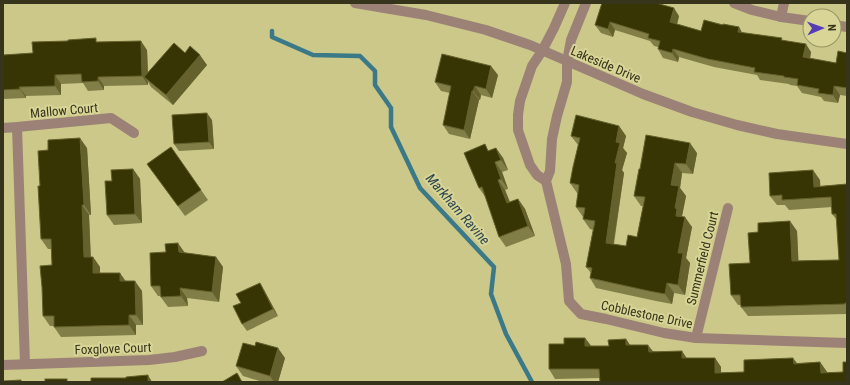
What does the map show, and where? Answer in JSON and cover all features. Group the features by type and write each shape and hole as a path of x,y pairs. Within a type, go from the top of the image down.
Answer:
{"street":[{"name":"Lakeside Drive","path":"355,3 426,15 464,24 527,44 643,94 692,112 737,125 777,134 847,144"},
{"path":"546,182 537,175 530,165 518,130 518,115 520,101 532,66 542,51 565,3"},
{"name":"Cobblestone Drive","path":"586,3 571,40 567,82 552,139 550,171 546,182 566,264 569,301 581,314 664,333 696,338 847,343"},
{"path":"734,3 752,10 781,17 802,20"},
{"path":"781,17 784,3"},
{"name":"Mallow Court","path":"3,128 111,118 134,133"},
{"path":"17,127 25,364"},
{"name":"Summerfield Court","path":"696,338 728,208"},
{"name":"Foxglove Court","path":"3,365 149,360 175,357 202,351"}],"building":[{"path":"602,3 656,3 674,8 670,22 701,31 704,20 739,27 738,32 782,38 781,40 802,43 802,48 805,48 803,57 836,63 838,51 847,53 847,88 834,86 833,95 818,93 819,89 797,85 798,79 754,72 755,68 708,59 673,49 672,53 658,49 660,41 648,38 649,34 610,22 608,29 595,25"},
{"path":"96,38 96,42 141,41 142,76 98,77 98,81 82,82 81,74 55,75 55,86 19,87 20,89 3,90 3,55 33,53 32,42 68,41"},
{"path":"174,43 185,53 190,46 200,55 166,95 144,77"},
{"path":"442,54 491,66 486,89 475,86 472,91 464,130 443,125 451,86 435,82"},
{"path":"207,113 209,142 174,144 172,115"},
{"path":"576,115 619,126 616,142 620,143 615,163 617,163 606,243 626,246 628,235 637,237 645,197 634,196 646,135 690,143 686,164 675,163 671,185 679,186 675,208 677,209 676,216 685,217 678,253 683,253 678,285 667,283 665,294 590,278 592,268 586,267 595,221 583,219 585,208 576,207 579,185 570,183 580,138 571,136"},
{"path":"80,138 84,205 82,205 84,257 93,257 93,273 120,273 120,281 135,281 136,315 129,315 129,325 54,327 54,316 43,316 40,266 52,265 51,239 41,239 38,151 48,150 48,140"},
{"path":"485,144 488,151 496,148 501,160 495,162 501,179 498,180 507,203 518,199 528,226 499,237 482,187 479,188 464,153"},
{"path":"171,147 201,190 178,206 147,164"},
{"path":"133,169 135,214 107,215 105,181 112,181 111,170"},
{"path":"813,170 814,187 847,184 847,303 741,307 740,295 731,295 729,264 750,263 748,233 758,232 758,223 790,221 792,261 839,260 836,214 832,214 831,197 782,200 782,195 770,196 769,173"},
{"path":"178,243 179,252 216,257 212,292 180,288 181,296 161,297 160,286 151,286 150,253 166,252 165,244"},
{"path":"260,283 273,309 242,324 233,306 241,303 236,294"},
{"path":"564,338 585,338 585,346 609,346 608,340 626,339 626,345 648,345 649,352 682,351 682,358 715,358 715,373 744,372 744,360 793,358 794,364 820,362 821,373 843,372 843,362 847,362 847,382 600,382 599,369 549,369 549,344 564,344"},
{"path":"256,342 278,348 270,376 236,366 243,343 255,346"},
{"path":"237,373 242,382 222,382"},
{"path":"148,375 148,382 91,382 91,378 126,378"},
{"path":"45,379 67,379 67,382 45,382"},
{"path":"21,380 21,382 4,382 4,381"}],"waterway":[{"name":"Markham Ravine","path":"272,31 272,37 313,55 360,56 375,71 375,85 391,108 391,127 420,188 494,267 491,294 506,334 532,382"}]}
